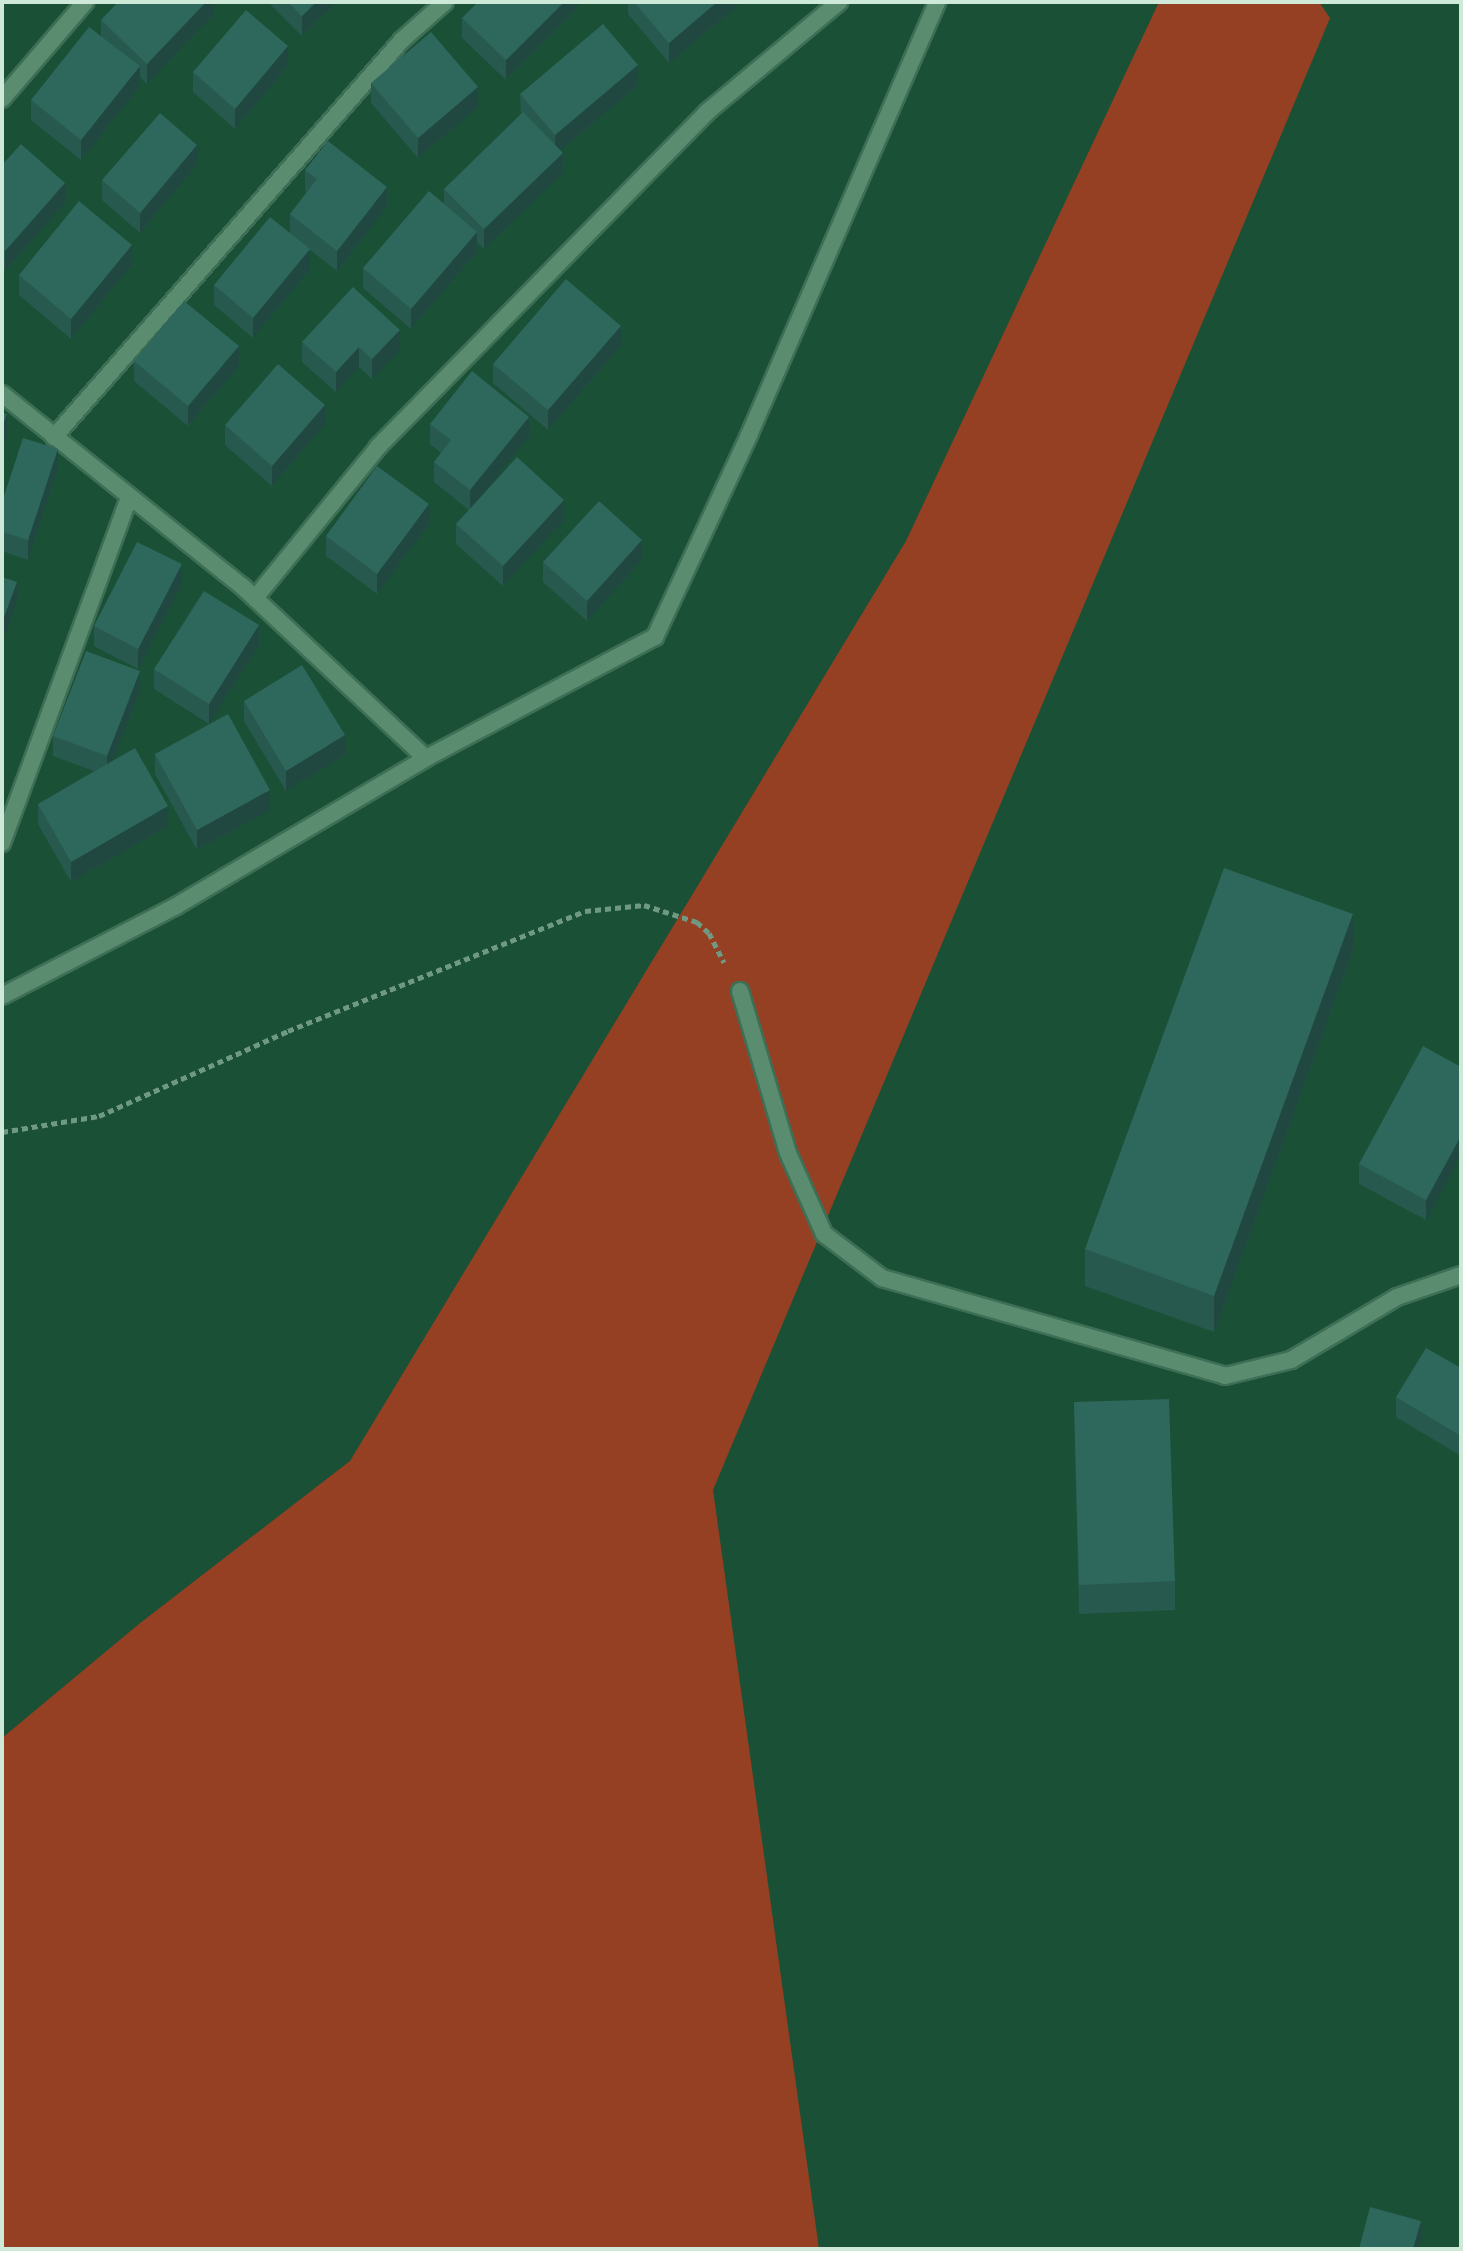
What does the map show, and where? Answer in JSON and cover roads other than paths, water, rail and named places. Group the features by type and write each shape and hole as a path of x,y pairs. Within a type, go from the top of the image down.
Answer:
{"street":[{"path":"2,99 85,2"},
{"path":"54,437 402,40 445,2"},
{"path":"255,598 378,447 707,112 839,2"},
{"path":"2,996 176,906 426,758 655,637 749,435 937,2"},
{"path":"2,394 255,598 426,758"},
{"path":"2,843 129,497"},
{"path":"740,991 788,1153 824,1234 882,1278 1225,1376 1291,1360 1397,1297 1461,1275"}]}
